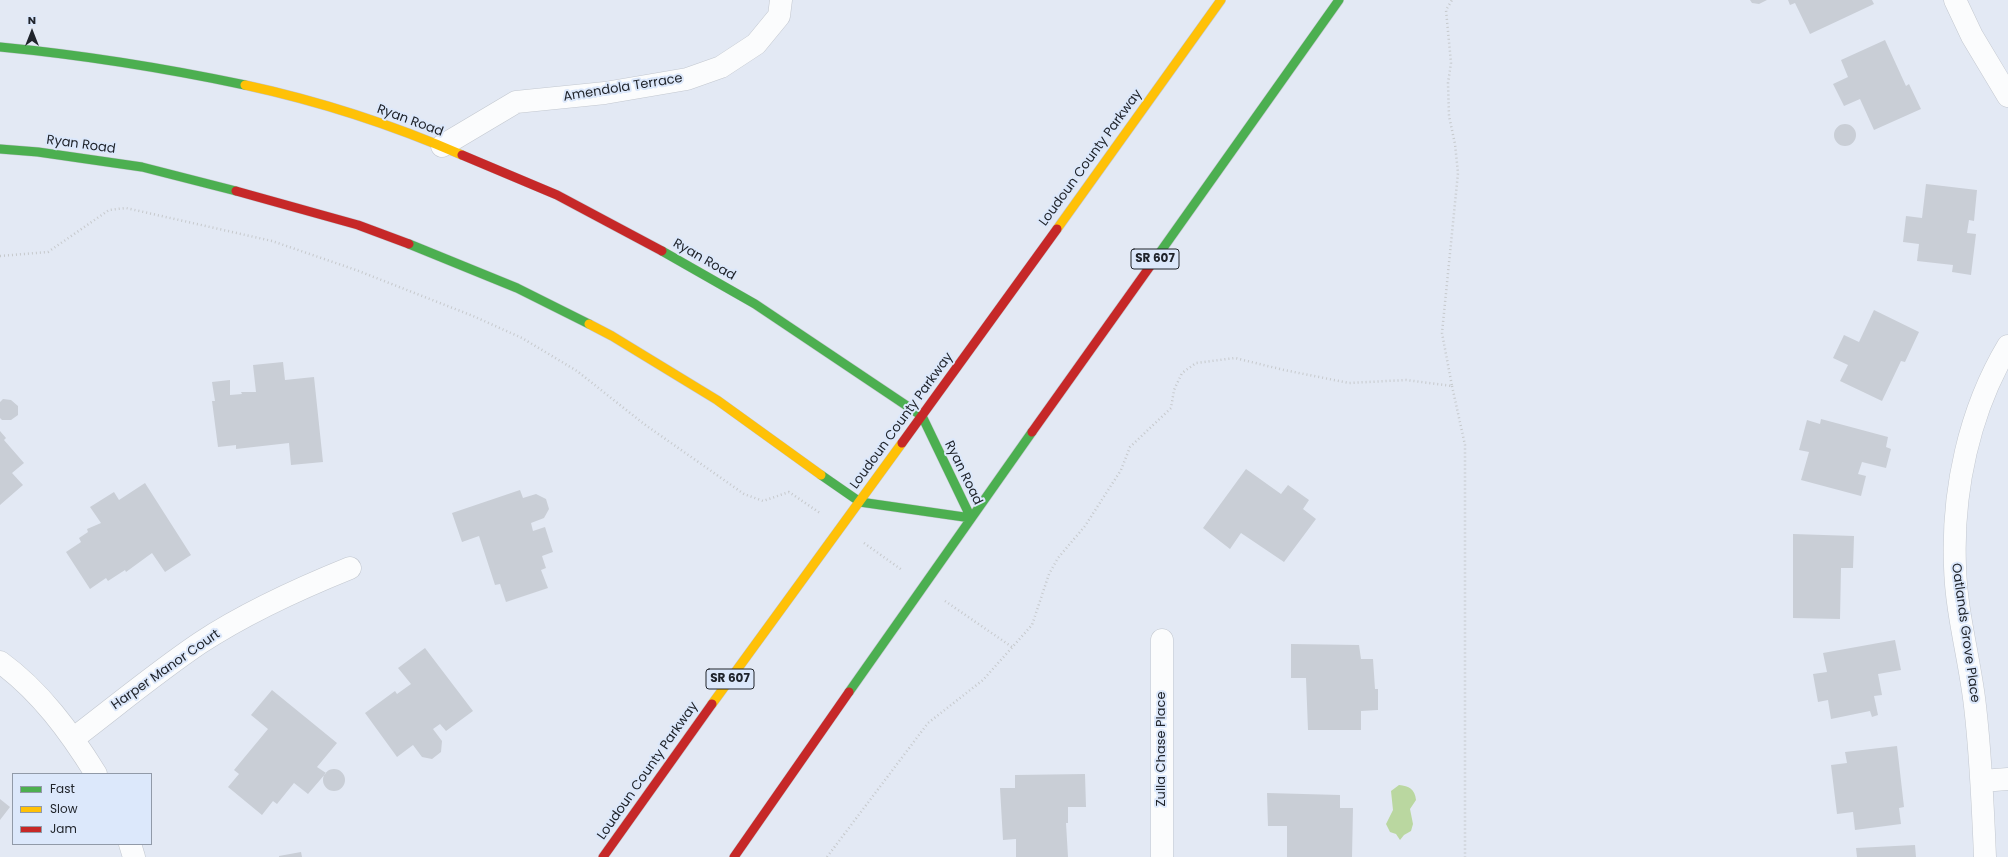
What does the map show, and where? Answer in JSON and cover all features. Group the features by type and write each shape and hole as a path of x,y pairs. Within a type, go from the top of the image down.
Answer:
{"main road":[{"name":"Loudoun County Parkway","path":"603,857 690,734 860,502 1221,0"},
{"name":"SR 607","path":"734,857 971,518 1339,0"},
{"name":"Ryan Road","path":"0,47 43,51 175,70 276,92 358,116 442,146 557,195 672,256 755,304 922,416 971,518"},
{"name":"Ryan Road","path":"0,149 38,152 142,167 261,197 358,225 517,288 612,336 717,400 774,443 860,502 971,518"}],"street":[{"name":"Amendola Terrace","path":"442,146 516,102 612,91 686,79 721,67 756,44 779,16 780,0"},
{"path":"1955,0 1972,36 2008,96"},
{"name":"Oatlands Grove Place","path":"1985,857 1982,781 1975,705 1960,616 1955,566 1956,510 1964,460 1979,406 1999,360 2008,346"},
{"name":"Harper Manor Court","path":"74,738 200,643 256,610 313,583 350,568"},
{"name":"Zulla Chase Place","path":"1162,640 1162,857"},
{"path":"0,662 43,701 74,738 95,773"},
{"path":"1982,781 2008,779"},
{"path":"130,845 134,857"}],"path":[{"path":"1452,0 1446,10 1451,63 1448,83 1449,116 1455,144 1458,173 1442,333 1465,445 1465,857"},
{"path":"0,256 48,252 109,210 126,208 272,241 356,270 473,316 522,338 576,371 644,424 744,494 763,501 789,492 1012,647"},
{"path":"827,857 928,723 983,680 1032,625 1049,574 1058,558 1085,526 1121,470 1130,447 1171,408 1174,390 1182,373 1196,363 1235,358 1284,370 1349,383 1406,380 1452,386"}],"shaded area":[{"path":"1399,785 1406,786 1411,789 1416,800 1410,809 1413,824 1411,831 1404,835 1400,840 1396,834 1390,832 1386,824 1393,810 1391,791"}],"building":[{"path":"1750,0 1767,0 1759,4 1752,3"},
{"path":"1788,0 1872,0 1874,4 1810,34 1795,3 1790,5"},
{"path":"1885,40 1906,86 1909,84 1921,109 1874,130 1860,99 1844,106 1833,84 1848,77 1841,60"},
{"path":"1845,124 1853,127 1856,135 1853,143 1845,146 1837,143 1834,135 1837,127"},
{"path":"1926,184 1977,190 1974,221 1969,220 1967,233 1976,234 1971,275 1952,272 1953,265 1917,261 1919,244 1903,242 1906,216 1922,218"},
{"path":"1874,310 1919,332 1905,362 1901,361 1882,401 1840,381 1848,365 1833,358 1844,335 1859,342"},
{"path":"283,362 285,380 314,377 323,462 291,465 289,443 236,449 236,445 218,447 212,401 215,401 212,382 230,380 230,395 242,394 241,392 256,392 253,365"},
{"path":"3,399 11,400 18,406 18,415 11,420 2,420 0,418 0,402"},
{"path":"1821,419 1888,437 1886,447 1891,449 1886,468 1862,462 1858,474 1866,476 1861,496 1801,480 1809,452 1799,450 1807,420 1820,424"},
{"path":"0,431 6,438 4,440 24,463 12,473 23,485 0,505"},
{"path":"1246,469 1281,494 1288,485 1309,500 1303,509 1316,519 1284,562 1241,533 1230,549 1203,528"},
{"path":"145,483 191,555 165,572 152,553 126,572 125,570 108,581 106,578 90,589 66,552 81,542 79,538 88,532 87,529 101,523 90,507 114,492 119,500"},
{"path":"520,490 523,498 536,494 546,499 549,509 544,518 531,523 533,531 545,527 553,552 542,556 546,568 541,570 548,588 506,602 500,584 495,585 479,536 462,542 452,513"},
{"path":"1793,534 1854,536 1853,568 1841,568 1840,619 1793,618"},
{"path":"1895,640 1901,670 1878,674 1882,695 1874,696 1878,715 1872,717 1870,711 1831,719 1828,700 1818,702 1813,674 1827,672 1823,653"},
{"path":"1291,644 1359,645 1361,659 1373,659 1375,689 1378,689 1378,710 1361,711 1361,730 1308,730 1306,678 1291,678"},
{"path":"425,648 473,711 446,731 440,724 433,729 442,741 441,752 432,759 422,757 413,745 397,757 365,713 395,691 397,694 411,684 398,668"},
{"path":"272,690 337,743 317,767 326,773 308,794 294,783 277,804 273,801 262,815 228,787 239,774 234,770 268,729 251,715"},
{"path":"1897,746 1904,807 1899,808 1901,824 1855,830 1853,812 1837,814 1831,765 1847,763 1845,752"},
{"path":"334,769 338,770 344,776 344,784 338,790 334,791 330,790 324,784 323,780 324,776 330,770"},
{"path":"1085,774 1086,807 1068,807 1068,823 1066,823 1068,857 1016,857 1016,839 1003,840 1000,788 1015,788 1015,775"},
{"path":"1267,793 1340,795 1340,808 1353,808 1352,857 1287,857 1287,826 1268,826"},
{"path":"0,799 10,807 0,820"},
{"path":"1915,845 1916,857 1857,857 1856,848"},
{"path":"301,852 302,857 279,857 279,856"}],"traffic: fast":[{"path":"1156,258 1339,0"},
{"path":"0,47 123,63 245,85"},
{"path":"0,149 38,152 142,167 236,191"},
{"path":"409,244 517,288 589,324"},
{"path":"662,251 755,304 922,416 971,518"},
{"path":"849,692 1032,432"},
{"path":"821,475 860,502 971,518"}],"traffic: slow":[{"path":"1057,229 1221,0"},
{"path":"245,85 328,106 383,124 462,155"},
{"path":"589,324 612,336 717,400 821,475"},
{"path":"712,704 902,443"}],"traffic: jam":[{"path":"462,155 557,195 662,251"},
{"path":"236,191 358,225 409,244"},
{"path":"902,443 1057,229"},
{"path":"1032,432 1156,258"},
{"path":"734,857 849,692"},
{"path":"603,857 712,704"}]}
